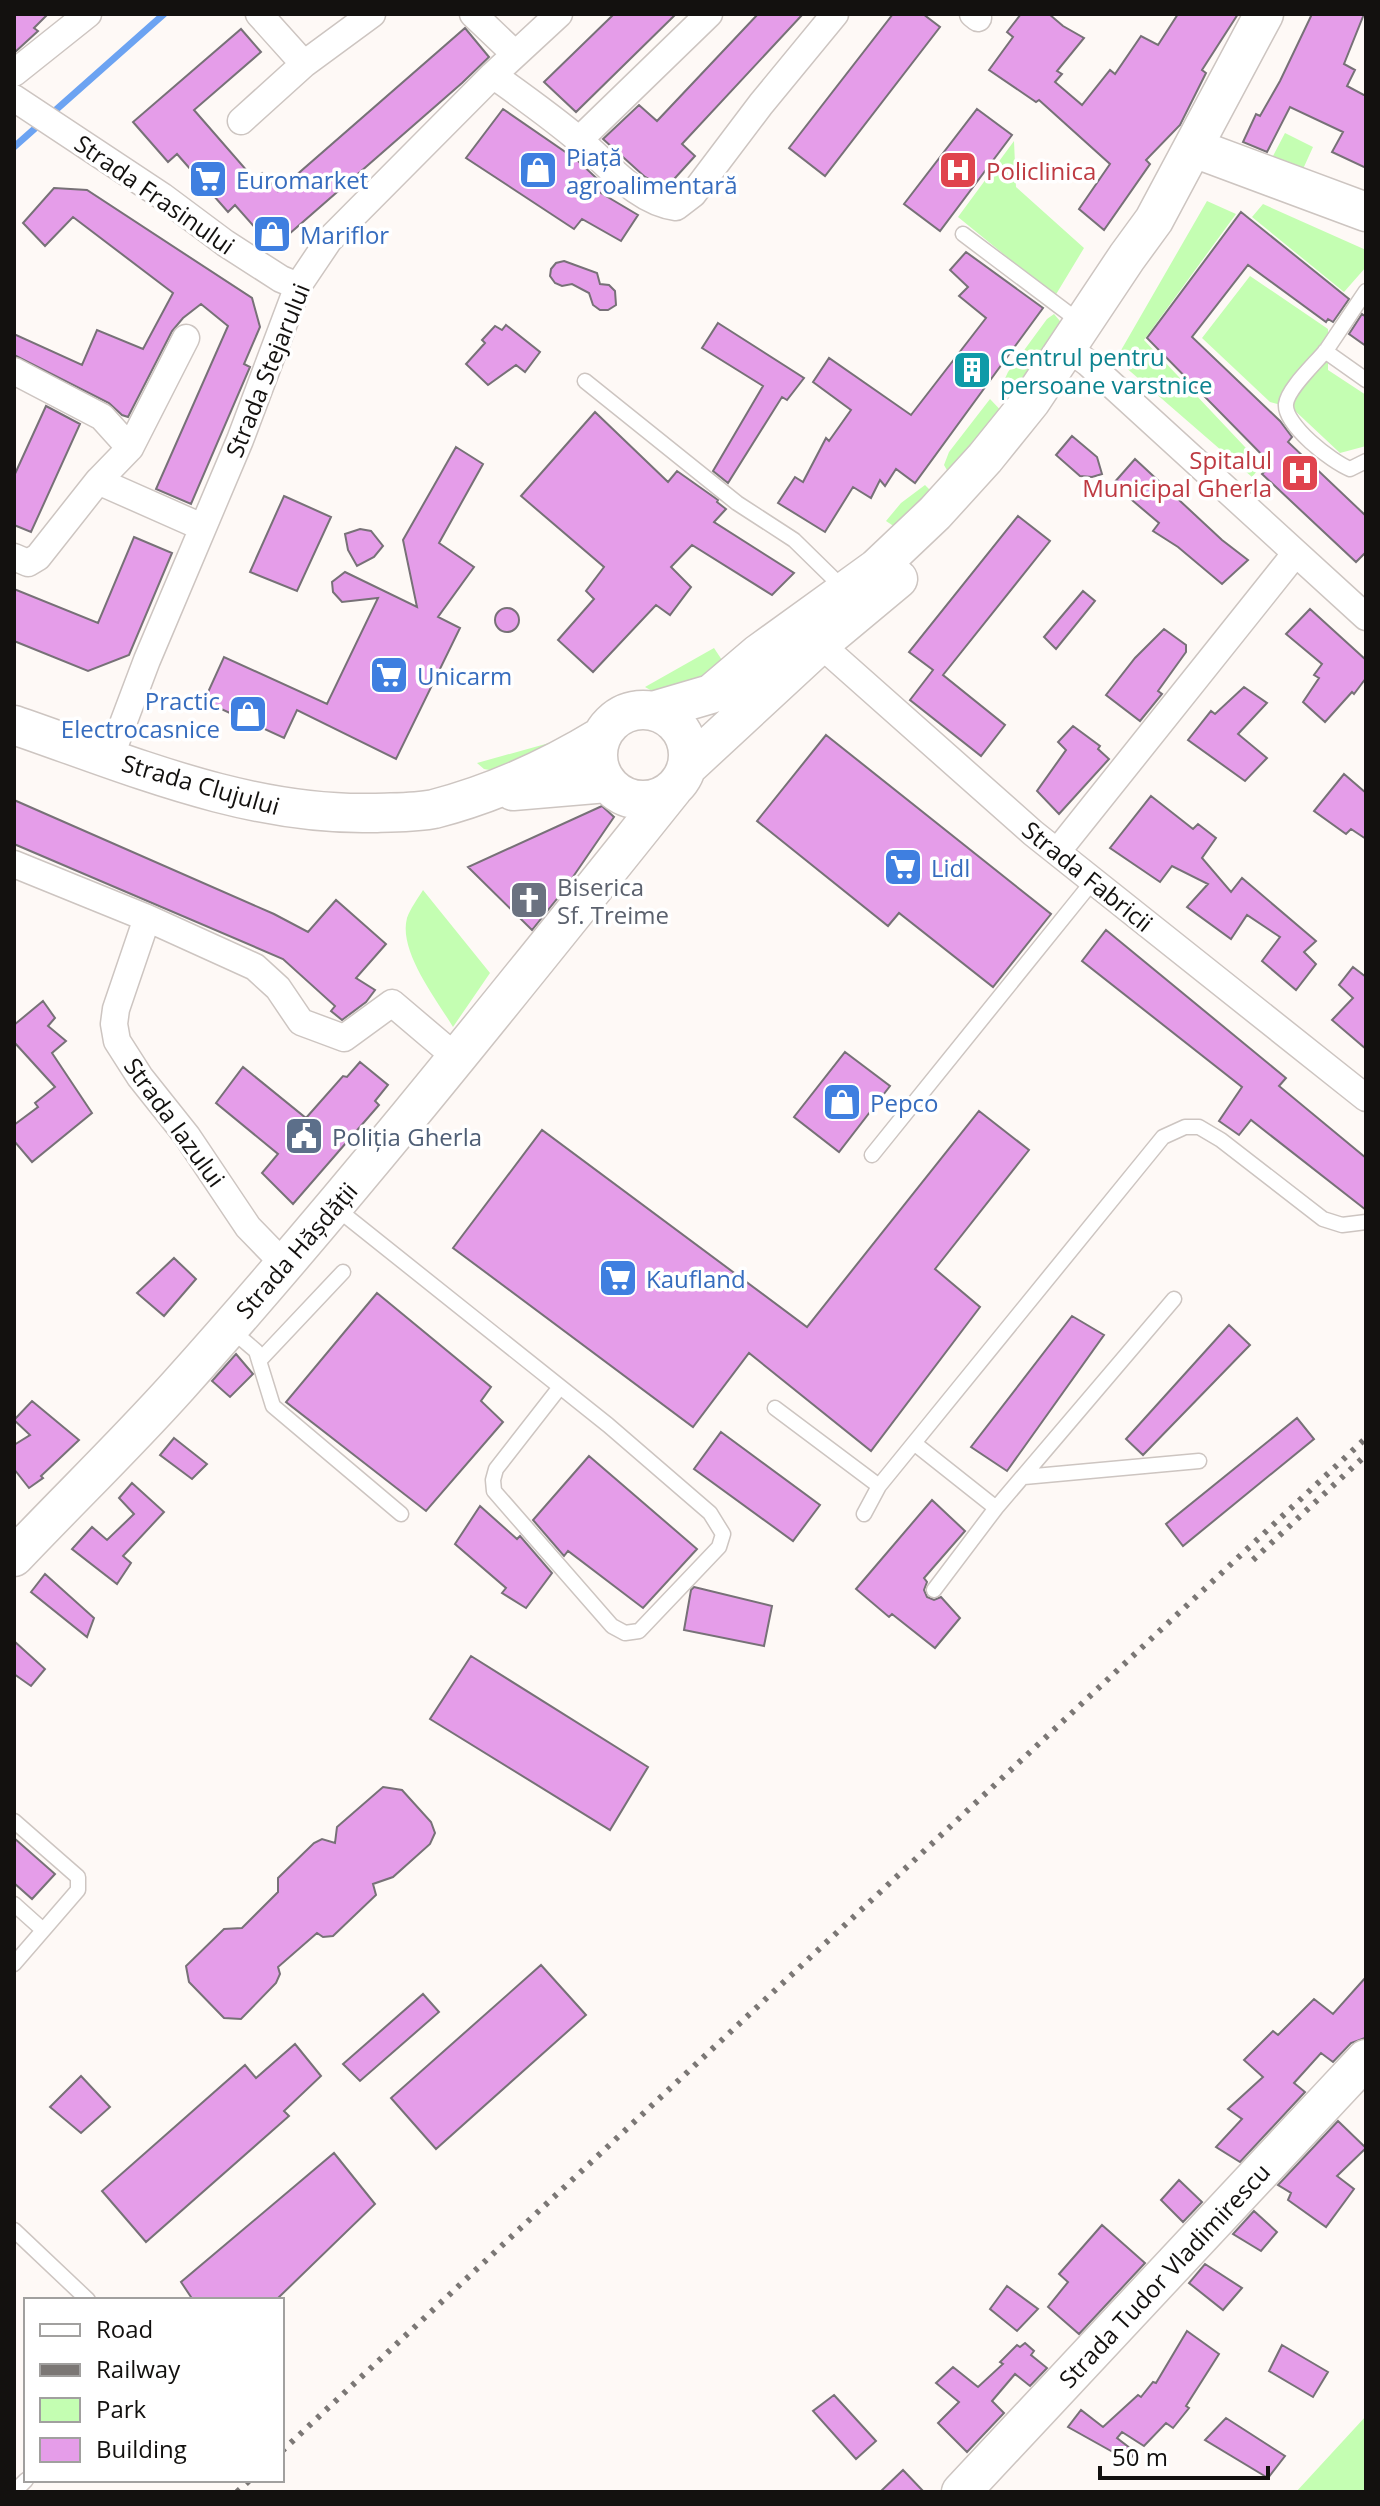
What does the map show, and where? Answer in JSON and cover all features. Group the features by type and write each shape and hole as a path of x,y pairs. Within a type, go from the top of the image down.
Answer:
{"main road":[{"path":"855,598 951,528 1049,415 1080,345 1142,266 1154,220 1264,14"},
{"path":"1194,148 1366,212"},
{"name":"Strada Clujului","path":"486,792 617,790 651,800 680,779 820,644 855,598"},
{"name":"Strada Clujului","path":"14,725 246,801 326,813 432,809 486,792 571,755 602,736 618,718 628,713 653,711 711,694 758,654 855,598"},
{"path":"653,711 665,716 682,733 687,744 680,779"},
{"path":"602,736 598,761 617,790 622,854"},
{"name":"Strada Hășdății","path":"14,1557 175,1389 334,1206 458,1059 680,779"},
{"name":"Strada Tudor Vladimirescu","path":"961,2492 1366,2059"}],"street":[{"path":"14,73 88,14"},
{"path":"259,14 304,64"},
{"path":"241,121 304,64 372,14"},
{"path":"473,14 515,54"},
{"name":"Strada Stejarului","path":"110,758 240,440 298,286 329,240 493,75 559,14"},
{"path":"579,140 709,14"},
{"path":"493,75 645,195 663,205 676,207 693,194 835,14"},
{"name":"Strada Frasinului","path":"23,104 162,196 225,243 281,279 298,286"},
{"path":"14,557 28,563 38,557 98,481 130,448 186,338"},
{"path":"1080,345 1295,554 1366,617"},
{"path":"14,371 102,417 130,448"},
{"path":"98,481 202,527"},
{"path":"1057,852 1295,554"},
{"path":"758,654 820,644"},
{"name":"Strada Fabricii","path":"820,644 1057,852 1366,1098"},
{"path":"14,864 147,918 255,967 278,988 301,1022 311,1027 344,1038 392,1003 458,1059"},
{"name":"Strada Iazului","path":"147,918 116,1009 114,1024 117,1041 140,1077 187,1136 248,1227 284,1264"}],"lane":[{"path":"963,234 1080,345"},
{"path":"1366,291 1286,403 1288,418 1333,463 1350,469 1366,461"},
{"path":"1325,351 1366,380"},
{"path":"585,381 737,503 794,540 855,598"},
{"path":"872,1155 1093,881"},
{"path":"864,1514 879,1486 1163,1137 1185,1127 1199,1127 1221,1140 1323,1219 1342,1225 1366,1222"},
{"path":"334,1206 560,1387 710,1513 723,1534 719,1547 639,1631 625,1633 612,1626 494,1491 496,1469 560,1387"},
{"path":"259,1361 343,1272"},
{"path":"934,1590 996,1508 1174,1299"},
{"path":"229,1328 256,1351 273,1406 401,1514"},
{"path":"775,1408 879,1486"},
{"path":"914,1443 996,1508"},
{"path":"1024,1477 1199,1461"},
{"path":"14,1821 78,1877 78,1890 14,1964"},
{"path":"14,1904 43,1930"},
{"path":"14,2230 86,2298"}],"green space":[{"path":"1285,133 1313,147 1303,169 1273,156"},
{"path":"1014,141 1016,187 1084,248 1055,296 958,217"},
{"path":"1207,201 1236,214 1144,340 1262,465 1252,477 1116,359"},
{"path":"1263,204 1366,250 1366,267 1344,292 1252,217"},
{"path":"1250,276 1328,329 1328,370 1366,395 1366,446 1340,453 1292,408 1270,402 1202,338"},
{"path":"1054,314 1065,327 1025,398 1011,394 1002,385 1008,372"},
{"path":"990,399 1009,419 948,472 944,465 949,452"},
{"path":"925,485 937,497 901,531 886,521 901,503"},
{"path":"714,648 724,663 679,696 654,692 645,687"},
{"path":"567,738 495,771 484,769 477,763"},
{"path":"423,890 490,973 453,1027 421,975 408,945 407,918"},
{"path":"1366,2416 1366,2492 1296,2492"}],"building":[{"path":"14,14 48,14 34,28 38,31 14,53"},
{"path":"614,14 676,14 576,112 544,82"},
{"path":"758,14 803,14 682,144 695,156 666,188 645,177 603,139 639,105 657,121"},
{"path":"893,14 923,14 940,27 825,176 789,148"},
{"path":"1021,14 1049,14 1084,38 1057,71 1062,74 1055,82 1082,105 1110,70 1115,74 1141,36 1158,45 1178,14 1238,14 1202,70 1206,73 1180,125 1146,160 1150,164 1104,230 1079,209 1110,164 1039,100 1036,102 989,70 1013,37 1007,32"},
{"path":"1312,14 1364,14 1344,64 1355,70 1347,86 1366,96 1366,168 1332,152 1343,132 1290,107 1267,152 1243,142 1256,114 1260,116 1280,81"},
{"path":"465,28 489,57 273,248 235,205 228,212 177,154 168,162 133,122 241,29 261,52 194,110 254,179 262,173 278,191"},
{"name":"Piață agroalimentară","path":"503,109 577,160 606,187 601,193 638,215 621,241 582,219 574,229 466,158"},
{"name":"Policlinica","path":"977,109 1012,135 940,231 904,204"},
{"path":"54,188 87,190 252,298 260,327 244,364 250,367 191,504 156,489 228,326 201,304 183,318 172,331 128,417 109,403 14,355 14,334 82,365 97,330 143,349 173,293 73,217 45,246 23,223"},
{"path":"1241,212 1349,299 1333,322 1328,319 1326,322 1248,265 1192,337 1280,421 1292,437 1288,442 1366,516 1366,552 1356,562 1262,474 1272,465 1147,338"},
{"name":"Centrul pentru persoane varstnice","path":"966,252 1043,308 915,483 896,469 885,486 880,480 871,498 853,487 825,532 778,503 795,477 803,482 826,438 829,441 851,410 813,382 829,358 911,415 986,318 959,296 968,287 950,270"},
{"path":"564,261 597,273 600,284 609,285 615,291 616,305 600,310 593,305 589,293 572,284 562,286 555,283 550,276 551,269 556,263"},
{"path":"1362,314 1366,317 1366,346 1349,334"},
{"path":"718,323 804,378 787,400 782,397 728,483 713,471 763,386 702,348"},
{"path":"506,325 540,352 525,372 516,365 488,385 466,364 495,326 502,330"},
{"path":"46,406 80,424 31,532 14,525 14,476"},
{"path":"595,412 668,482 677,471 718,500 726,509 714,522 794,573 772,595 692,545 671,567 691,587 670,615 656,605 593,672 558,640 594,599 586,591 604,567 521,496"},
{"path":"1072,436 1097,457 1102,474 1080,476 1056,455"},
{"path":"456,447 483,464 439,543 474,567 438,617 460,628 396,759 297,710 284,738 204,701 224,657 327,704 378,598 342,602 333,592 332,582 345,572 417,607 403,540"},
{"path":"1135,459 1222,540 1248,560 1222,584 1178,547 1153,531 1159,523 1113,484"},
{"path":"284,496 331,517 297,591 250,572"},
{"path":"1018,516 1050,541 943,675 1005,725 981,756 910,700 933,670 909,652"},
{"path":"360,529 371,531 383,546 374,557 357,566 348,550 345,534"},
{"path":"134,537 172,553 129,655 88,671 14,641 14,589 98,623"},
{"path":"1083,591 1095,601 1056,649 1044,637"},
{"path":"507,608 518,615 519,620 512,631 507,632 496,625 495,620 502,609"},
{"path":"1310,609 1366,660 1366,678 1325,722 1303,702 1319,678 1314,675 1322,664 1286,634"},
{"path":"1164,629 1186,645 1186,652 1158,691 1162,694 1140,721 1106,695 1135,658"},
{"path":"1244,687 1267,703 1238,734 1267,758 1245,781 1188,740 1211,711 1215,714"},
{"path":"1073,726 1100,746 1098,749 1109,759 1059,814 1037,791 1066,750 1058,742"},
{"name":"Lidl","path":"826,735 1051,914 993,987 899,913 888,926 757,821"},
{"path":"1344,774 1366,793 1366,839 1351,829 1346,834 1314,811"},
{"path":"1151,796 1193,829 1198,824 1216,838 1202,858 1231,892 1242,878 1316,941 1304,952 1316,964 1296,990 1262,961 1280,937 1247,915 1231,939 1187,907 1208,884 1172,866 1160,882 1110,848"},
{"path":"14,800 274,914 308,932 336,900 386,944 356,978 375,990 366,1002 342,1020 331,1011 335,1006 283,959 14,844"},
{"name":"Biserica Sf. Treime","path":"602,806 614,817 564,890 532,930 468,867"},
{"path":"1106,930 1286,1078 1279,1086 1366,1158 1366,1210 1251,1120 1239,1135 1219,1121 1242,1087 1082,961"},
{"path":"1353,967 1366,977 1366,1049 1332,1020 1353,998 1339,985"},
{"path":"43,1001 55,1018 48,1026 66,1041 52,1053 92,1113 32,1162 14,1141 14,1125 38,1107 35,1103 55,1087 14,1042 14,1025"},
{"name":"Pepco","path":"845,1052 890,1086 839,1152 794,1117"},
{"name":"Poliția Gherla","path":"360,1062 388,1085 375,1101 379,1105 293,1204 262,1173 278,1154 216,1103 243,1067 306,1118 343,1076 347,1077"},
{"path":"979,1111 1029,1150 935,1269 980,1307 871,1451 749,1353 693,1427 453,1248 542,1130 807,1327"},
{"path":"174,1258 196,1279 164,1316 137,1293"},
{"path":"377,1293 491,1387 481,1401 503,1422 426,1511 286,1402"},
{"path":"1072,1316 1104,1335 1007,1471 971,1447"},
{"path":"1229,1325 1250,1345 1143,1455 1126,1439"},
{"path":"236,1354 253,1374 230,1397 212,1381"},
{"path":"32,1401 79,1440 41,1476 43,1478 29,1488 14,1469 14,1445 30,1435 14,1420"},
{"path":"1297,1418 1314,1439 1183,1546 1166,1524"},
{"path":"721,1432 820,1505 793,1541 694,1469"},
{"path":"174,1438 207,1464 192,1479 160,1455"},
{"path":"589,1456 697,1549 643,1608 568,1551 564,1556 533,1520"},
{"path":"132,1483 164,1512 123,1556 131,1563 117,1584 72,1549 92,1527 107,1540 134,1514 119,1498"},
{"path":"932,1500 965,1531 924,1578 927,1597 934,1600 941,1597 960,1618 935,1648 892,1614 889,1617 856,1589"},
{"path":"480,1506 517,1539 520,1536 552,1573 526,1608 502,1593 506,1588 455,1544"},
{"path":"45,1574 94,1618 87,1637 31,1592"},
{"path":"694,1587 772,1606 764,1646 684,1630"},
{"path":"14,1641 45,1669 31,1686 14,1674"},
{"path":"471,1656 648,1767 610,1830 430,1719"},
{"path":"383,1787 402,1790 431,1822 435,1833 430,1844 393,1877 373,1884 376,1895 333,1936 323,1937 317,1933 278,1967 280,1974 276,1983 241,2019 224,2018 189,1982 186,1966 224,1929 242,1928 278,1892 278,1878 314,1843 322,1839 335,1843 337,1827"},
{"path":"14,1838 55,1874 32,1899 14,1883"},
{"path":"541,1965 586,2015 436,2149 391,2098"},
{"path":"1366,1977 1365,2038 1351,2043 1333,2062 1321,2053 1294,2083 1305,2092 1240,2162 1216,2147 1242,2119 1228,2109 1263,2077 1244,2060 1273,2031 1278,2035 1314,1999 1333,2014"},
{"path":"423,1994 439,2012 360,2081 343,2064"},
{"path":"295,2044 321,2076 284,2111 289,2116 146,2242 102,2191 245,2065 256,2078"},
{"path":"81,2076 110,2107 81,2133 50,2107"},
{"path":"1338,2121 1366,2148 1337,2176 1354,2189 1326,2227 1288,2200 1291,2193 1278,2185"},
{"path":"334,2153 375,2204 278,2298 192,2298 181,2282"},
{"path":"1179,2180 1202,2202 1183,2222 1161,2200"},
{"path":"1254,2211 1277,2232 1261,2251 1233,2234"},
{"path":"1102,2225 1145,2263 1079,2334 1048,2307 1068,2282 1059,2274"},
{"path":"1205,2264 1242,2288 1223,2310 1189,2283"},
{"path":"1007,2286 1038,2309 1017,2331 990,2309"},
{"path":"1187,2331 1219,2354 1186,2406 1189,2408 1173,2428 1166,2423 1144,2446 1122,2432 1117,2438 1135,2452 1129,2461 1068,2427 1081,2410 1103,2427 1138,2395 1141,2397 1153,2382 1156,2383"},
{"path":"1025,2343 1034,2351 1031,2355 1047,2368 1030,2386 1015,2374 992,2401 1004,2413 967,2452 938,2423 959,2402 936,2383 953,2367 978,2387 1003,2364 1000,2362 1017,2345 1020,2347"},
{"path":"1282,2345 1328,2372 1313,2397 1269,2371"},
{"path":"834,2395 876,2441 856,2459 813,2411"},
{"path":"1226,2418 1285,2456 1268,2478 1205,2440"},
{"path":"903,2470 924,2492 880,2492"}],"waterway":[{"path":"14,147 164,14"}],"railway":[{"path":"284,2449 1366,1438"},
{"path":"1253,1560 1366,1455"},
{"path":"237,2492 248,2482"}],"place":[{"name":"Piață agroalimentară","path":"538,170"},
{"name":"Policlinica","path":"958,170"},
{"name":"Euromarket","path":"208,179"},
{"name":"Mariflor","path":"272,234"},
{"name":"Centrul pentru persoane varstnice","path":"972,370"},
{"name":"Spitalul Municipal Gherla","path":"1300,473"},
{"name":"Unicarm","path":"389,675"},
{"name":"Practic Electrocasnice","path":"248,714"},
{"name":"Lidl","path":"903,867"},
{"name":"Biserica Sf. Treime","path":"529,900"},
{"name":"Pepco","path":"842,1102"},
{"name":"Poliția Gherla","path":"304,1136"},
{"name":"Kaufland","path":"618,1278"}]}
